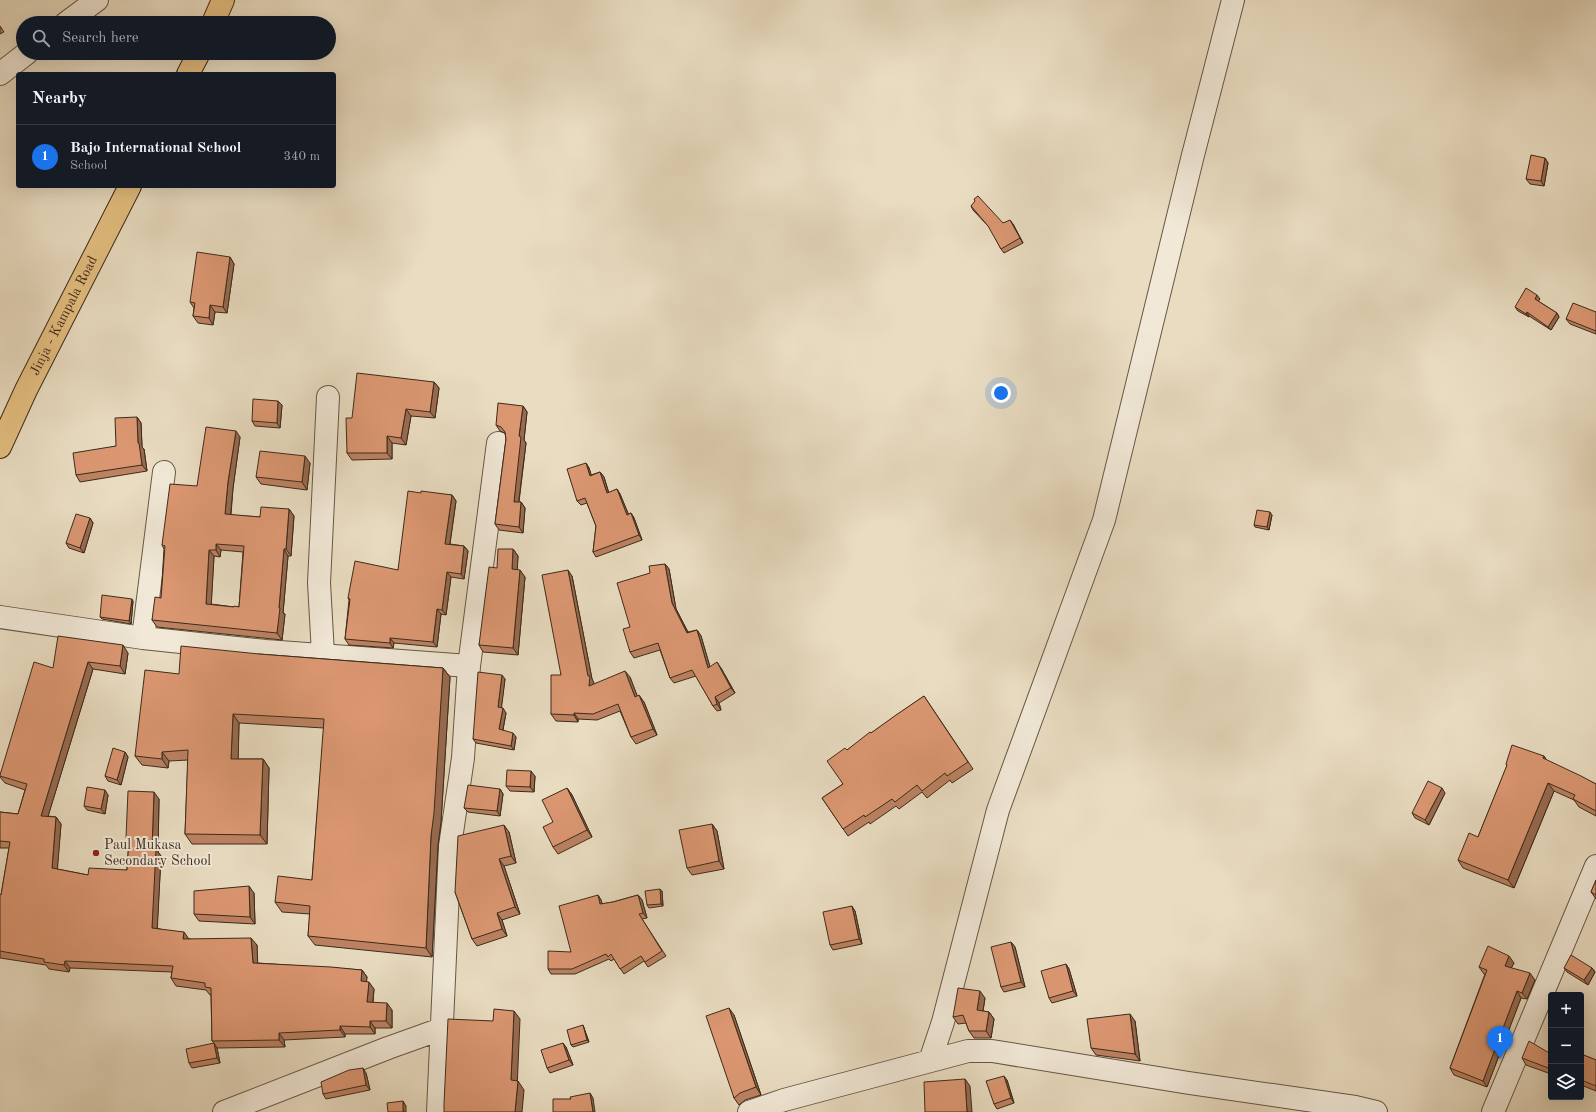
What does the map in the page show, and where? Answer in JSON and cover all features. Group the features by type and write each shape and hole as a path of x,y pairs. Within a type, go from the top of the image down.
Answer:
{"highway":[{"path":"217,16 223,0"},
{"path":"189,72 195,60"},
{"name":"Jinja - Kampala Road","path":"0,447 29,383 129,188"}],"street":[{"path":"75,16 97,0"},
{"path":"930,1060 943,1022 998,810 1104,520 1190,167 1233,0"},
{"path":"0,74 18,60"},
{"path":"323,654 319,583 328,397"},
{"path":"438,1112 441,1029 447,941 450,846 463,758 469,666 498,443"},
{"path":"143,638 164,472"},
{"path":"0,617 143,638 266,651 323,654 469,666"},
{"path":"1493,1112 1596,866"},
{"path":"224,1112 441,1029"},
{"path":"749,1112 784,1100 968,1051 992,1051 1189,1084 1354,1107 1376,1112"}],"building":[{"path":"1531,155 1545,158 1541,181 1526,179"},
{"path":"978,196 1003,223 1010,220 1020,238 1001,249 988,226 971,206 975,201 974,199"},
{"path":"197,252 230,257 223,307 210,305 209,318 193,316 195,303 190,302"},
{"path":"1526,288 1537,295 1535,299 1557,313 1548,327 1527,312 1526,314 1515,307"},
{"path":"1573,303 1596,312 1596,331 1566,319"},
{"path":"357,373 434,382 430,412 406,409 401,438 387,436 387,453 347,453 346,418 352,418"},
{"path":"253,399 278,401 277,423 252,421"},
{"path":"498,403 523,406 514,502 521,502 519,527 495,524 506,439 505,432 501,427 496,425"},
{"path":"137,417 138,443 142,465 76,475 73,453 116,446 115,418"},
{"path":"206,427 236,431 228,482 225,514 260,517 261,507 289,509 277,633 152,620 155,597 161,598 165,546 162,545 170,484 197,486","holes":["216,544 244,546 239,607 206,604 209,550 216,550"]},
{"path":"260,451 305,456 302,482 256,477"},
{"path":"586,463 590,476 600,472 607,493 617,489 627,515 631,513 639,535 593,552 596,526 585,498 577,501 567,469"},
{"path":"408,491 452,495 445,544 464,546 461,574 447,572 442,610 437,609 433,642 390,638 390,643 345,639 350,599 348,598 355,561 398,570"},
{"path":"1257,510 1270,512 1267,527 1254,525"},
{"path":"76,514 90,518 80,548 66,543"},
{"path":"498,549 513,549 512,569 520,570 513,648 479,645 489,567 497,568"},
{"path":"665,564 672,603 687,633 697,630 708,668 717,662 731,688 715,697 717,704 713,706 692,670 670,678 658,643 630,652 623,629 630,627 617,583 650,573 649,566"},
{"path":"568,570 588,676 590,676 589,686 625,671 635,697 639,695 653,729 631,737 618,704 593,714 551,714 551,675 561,675 542,575"},
{"path":"102,595 132,599 129,621 100,617"},
{"path":"58,636 123,645 120,666 88,662 41,816 56,817 52,868 88,875 89,868 127,870 129,839 126,838 128,791 154,792 152,849 156,849 152,928 184,932 183,939 251,938 253,963 362,970 361,981 369,982 367,1002 387,1003 386,1021 370,1021 370,1027 340,1026 340,1030 279,1033 279,1040 212,1041 211,988 205,987 205,983 171,978 173,966 65,961 64,965 44,962 44,959 0,951 0,894 1,895 10,842 0,841 0,812 18,814 27,784 0,775 34,662 53,668"},
{"path":"181,646 259,654 443,668 434,813 431,836 426,948 308,936 310,906 275,902 278,876 312,880 324,719 233,714 231,759 263,759 260,835 185,834 188,750 162,752 162,759 135,756 145,670 179,674"},
{"path":"478,672 502,675 498,707 503,708 499,729 513,733 511,746 473,739"},
{"path":"924,696 968,762 947,776 945,773 922,791 917,785 895,802 892,799 865,817 864,815 843,829 822,798 843,784 827,761 845,748 847,750 870,732 871,733"},
{"path":"1512,745 1544,756 1543,758 1596,784 1596,811 1573,799 1575,795 1548,783 1508,880 1458,860 1469,833 1478,837 1507,765 1506,764"},
{"path":"113,748 125,752 117,780 105,776"},
{"path":"507,770 531,771 530,787 506,786"},
{"path":"1428,781 1442,788 1425,820 1412,813"},
{"path":"468,785 500,789 497,811 464,808"},
{"path":"87,787 105,790 101,809 84,806"},
{"path":"567,788 587,830 553,847 543,827 553,822 542,800"},
{"path":"712,824 719,861 687,868 679,830"},
{"path":"504,825 511,856 499,859 515,907 497,913 502,929 472,939 455,892 458,836"},
{"path":"1596,880 1596,895 1591,892"},
{"path":"249,886 250,917 194,914 194,891"},
{"path":"660,889 661,904 647,905 645,891"},
{"path":"598,895 600,904 638,895 643,913 639,914 662,951 645,962 641,956 620,969 611,954 608,957 606,954 572,969 548,969 548,951 571,952 559,906"},
{"path":"852,906 859,939 830,945 823,912"},
{"path":"1011,942 1021,982 1001,987 991,947"},
{"path":"1488,946 1509,956 1505,966 1530,973 1522,993 1517,991 1483,1081 1450,1068 1487,970 1479,967"},
{"path":"1571,955 1592,968 1584,980 1564,968"},
{"path":"1066,964 1073,991 1049,998 1041,971"},
{"path":"958,988 980,991 977,1010 989,1012 986,1031 969,1031 963,1015 953,1017"},
{"path":"729,1008 756,1087 740,1093 734,1098 706,1016"},
{"path":"494,1009 514,1011 511,1080 518,1081 515,1112 444,1112 448,1019 493,1021"},
{"path":"1130,1014 1135,1054 1091,1048 1087,1019"},
{"path":"583,1025 587,1040 571,1045 567,1030"},
{"path":"1529,1041 1548,1052 1548,1068 1522,1058"},
{"path":"214,1043 217,1058 189,1063 186,1049"},
{"path":"563,1043 569,1060 547,1068 541,1050"},
{"path":"1584,1055 1596,1060 1596,1086 1584,1081"},
{"path":"363,1068 366,1085 323,1094 321,1082 349,1070"},
{"path":"1004,1076 1011,1098 994,1104 986,1081"},
{"path":"965,1079 967,1112 925,1112 924,1082"},
{"path":"590,1093 593,1112 553,1112 553,1099 571,1099 570,1097"},
{"path":"403,1101 403,1112 388,1112 387,1103"}],"place":[{"name":"Paul Mukasa Secondary School","path":"96,853"},
{"name":"Bajo International School","path":"1500,1059"}]}
